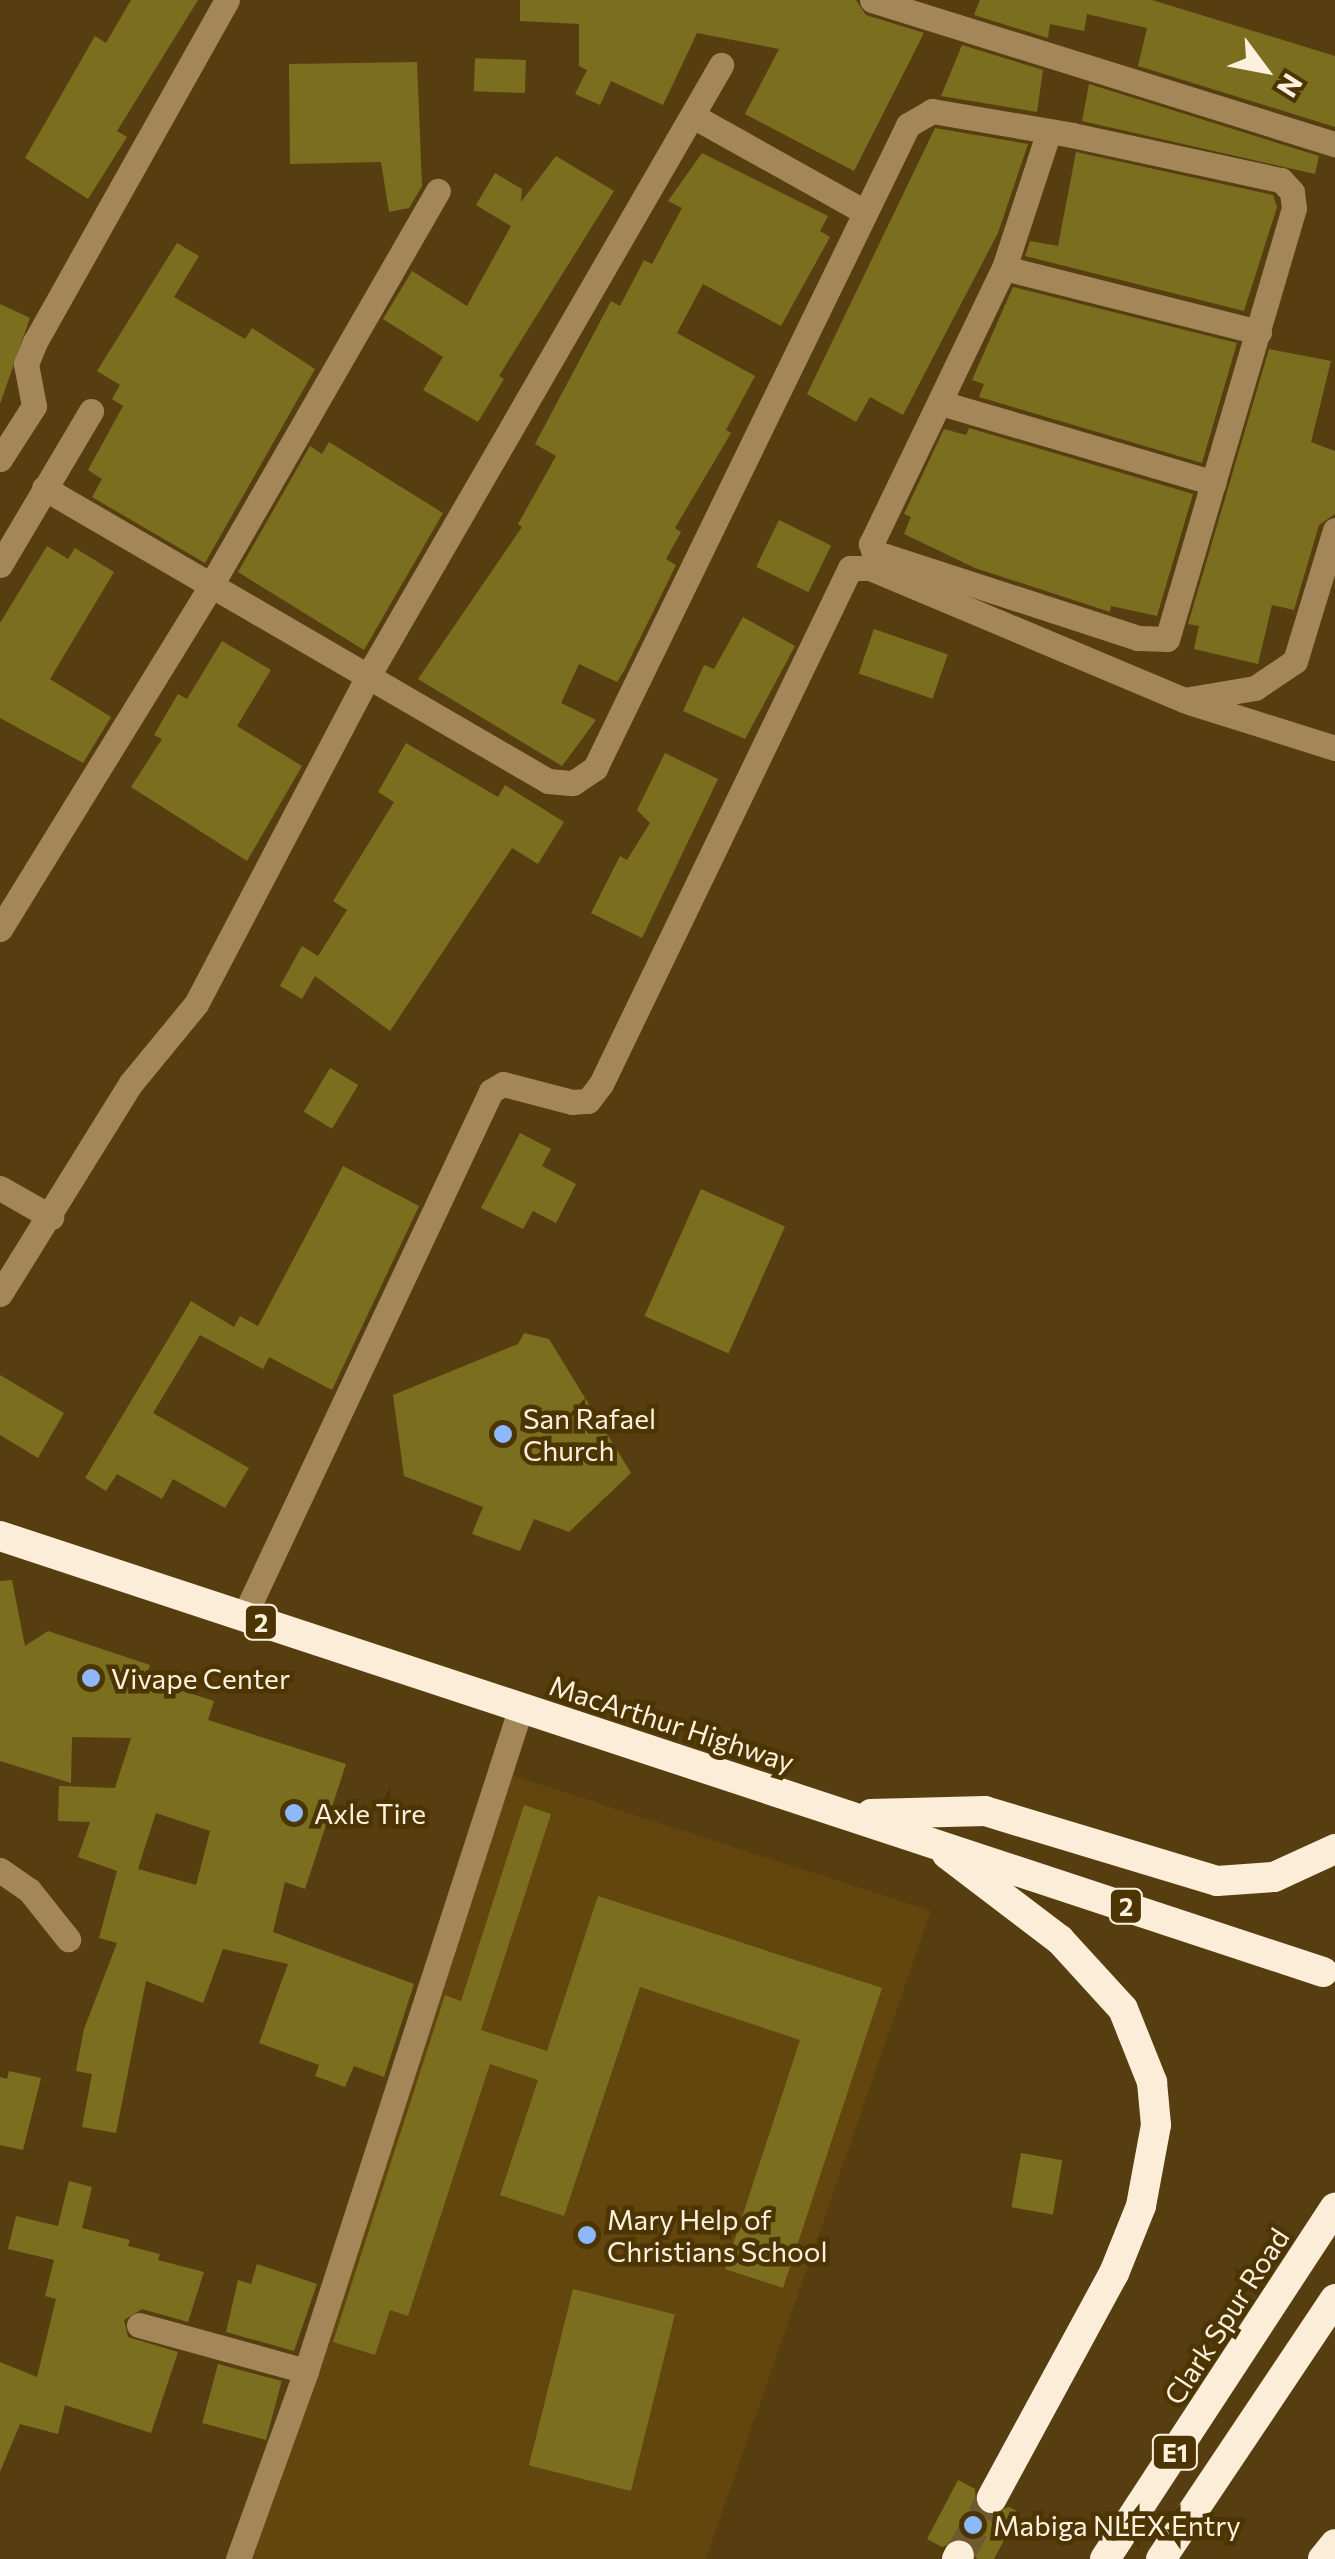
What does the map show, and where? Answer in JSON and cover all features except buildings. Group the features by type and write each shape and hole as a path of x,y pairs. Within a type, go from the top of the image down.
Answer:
{"highway":[{"name":"MacArthur Highway","path":"0,1536 1323,1972"},
{"path":"845,1814 985,1811 1218,1882 1274,1877 1335,1849"},
{"path":"929,1840 1060,1940 1123,2009 1152,2082 1156,2125 1142,2206 1114,2274 992,2498"},
{"name":"Clark Spur Road","path":"1105,2559 1335,2208"},
{"name":"E1","path":"1161,2559 1335,2299"},
{"path":"1323,2559 1335,2544"}],"street":[{"path":"0,459 34,406 26,364 35,342 227,0"},
{"path":"872,0 1335,144"},
{"path":"0,1294 131,1082 196,1004 368,676 721,65"},
{"path":"44,488 548,780 573,782 594,768 863,211 919,114 932,111 1049,132 1281,180 1292,192 1294,208 1173,631 1167,639 1138,638 874,552 873,533 941,403 1004,268 1049,132"},
{"path":"693,116 863,211"},
{"path":"0,930 210,587 438,191"},
{"path":"1004,268 1259,332"},
{"path":"941,403 1214,483"},
{"path":"0,565 91,411"},
{"path":"1184,700 1255,688 1296,662 1335,530"},
{"path":"244,1616 491,1091 503,1084 572,1102 588,1100 601,1084 850,568 870,568 1184,700 1335,748"},
{"path":"0,1188 51,1217"},
{"path":"238,2559 306,2371 521,1707"},
{"path":"0,1870 29,1890 68,1938"},
{"path":"140,2325 306,2371"}],"shaded area":[{"name":"Mary Help of Christians School","path":"511,1775 931,1911 706,2559 248,2559"}],"tunnel":[{"path":"959,2555 992,2498"}],"place":[{"name":"San Rafael Church","path":"503,1434"},
{"name":"Vivape Center","path":"91,1678"},
{"name":"Axle Tire","path":"294,1813"},
{"name":"Mary Help of Christians School","path":"587,2235"},
{"name":"Mabiga NLEX Entry","path":"973,2525"}]}
